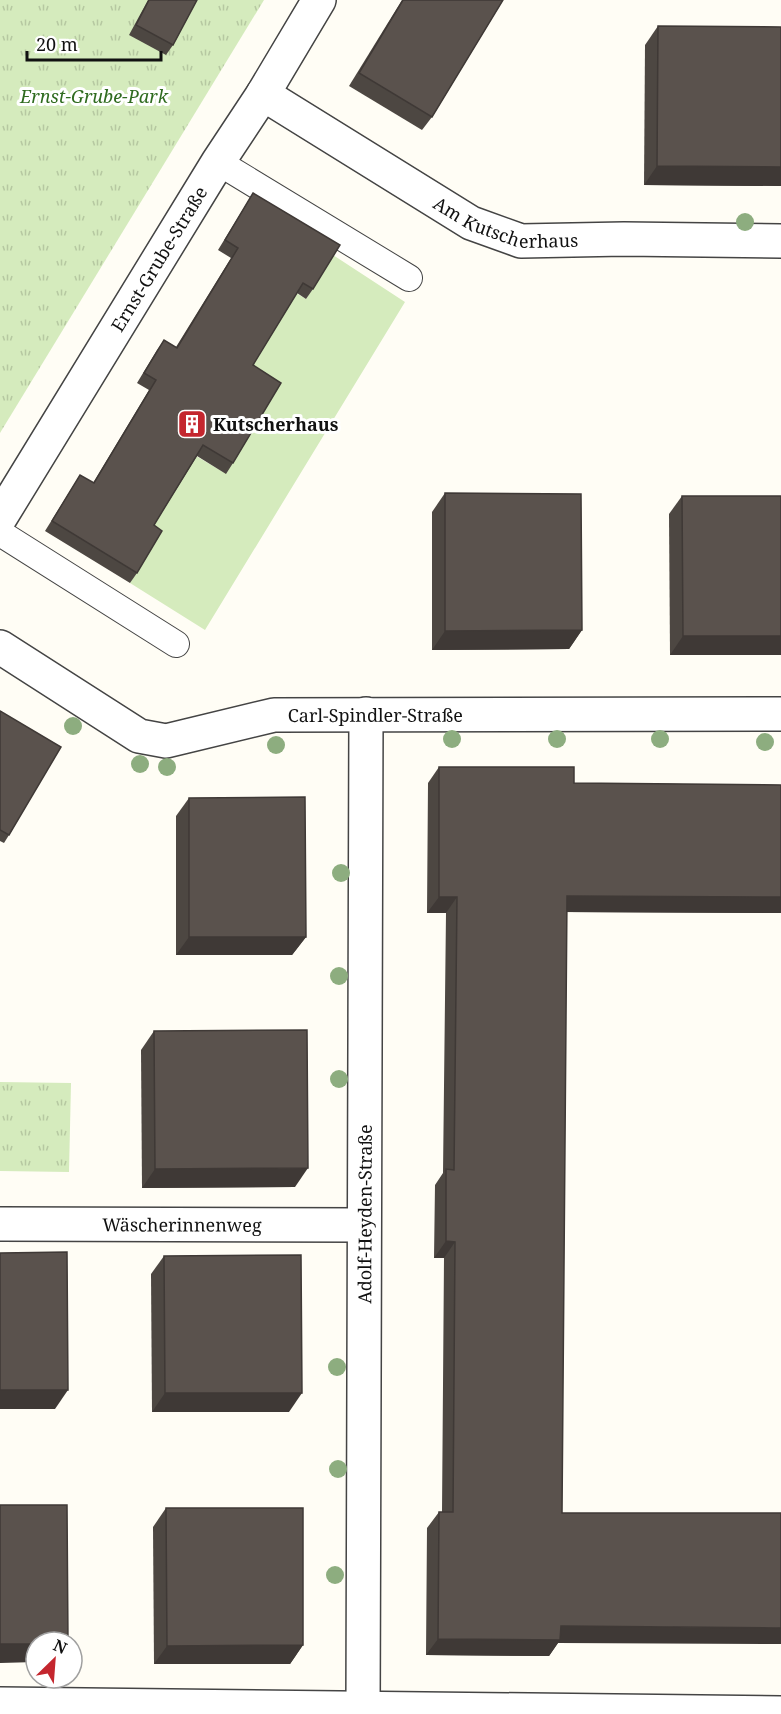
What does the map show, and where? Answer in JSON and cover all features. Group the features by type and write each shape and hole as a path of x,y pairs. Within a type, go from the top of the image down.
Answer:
{"street":[{"name":"Ernst-Grube-Straße","path":"0,518 218,162 264,94 319,0"},
{"name":"Am Kutscherhaus","path":"264,94 471,223 521,241 624,239 781,241"},
{"name":"Carl-Spindler-Straße","path":"0,647 139,736 166,741 274,715 781,714"},
{"name":"Adolf-Heyden-Straße","path":"363,1711 366,714"},
{"name":"Wäscherinnenweg","path":"0,1224 363,1225"},
{"path":"0,1704 363,1711 781,1713"}],"lane":[{"path":"218,162 409,278"},
{"path":"0,533 176,644"}],"green space":[{"name":"Ernst-Grube-Park","path":"0,0 264,0 0,433"},
{"path":"333,255 405,302 205,630 130,583 155,541 147,536 196,456 225,473 246,375 296,293 306,299"},
{"path":"0,1082 71,1083 69,1172 0,1171"}],"building":[{"path":"149,0 197,0 173,45 136,25"},
{"path":"403,0 503,0 432,117 359,73"},
{"path":"658,26 781,27 781,167 657,166"},
{"name":"Kutscherhaus","path":"253,193 340,245 313,289 303,283 253,365 281,383 233,463 203,445 154,525 162,531 137,573 52,521 80,475 94,483 156,380 144,373 164,340 177,348 238,248 225,240"},
{"path":"445,493 581,494 582,630 445,631"},
{"path":"682,496 781,496 781,636 683,636"},
{"path":"0,711 61,747 9,835 0,830"},
{"path":"439,767 574,767 574,783 781,785 781,897 567,896 562,1513 781,1513 781,1628 561,1626 560,1640 438,1639 439,1512 453,1512 455,1242 446,1241 446,1169 454,1170 457,897 439,897"},
{"path":"305,797 306,937 189,937 189,798"},
{"path":"307,1030 308,1168 155,1169 154,1031"},
{"path":"67,1252 68,1390 0,1390 0,1253"},
{"path":"301,1255 302,1393 165,1393 164,1256"},
{"path":"0,1505 67,1505 68,1630 24,1630 24,1644 0,1644"},
{"path":"166,1508 303,1508 303,1645 167,1646"}],"place":[{"name":"Kutscherhaus","path":"192,424"}]}
